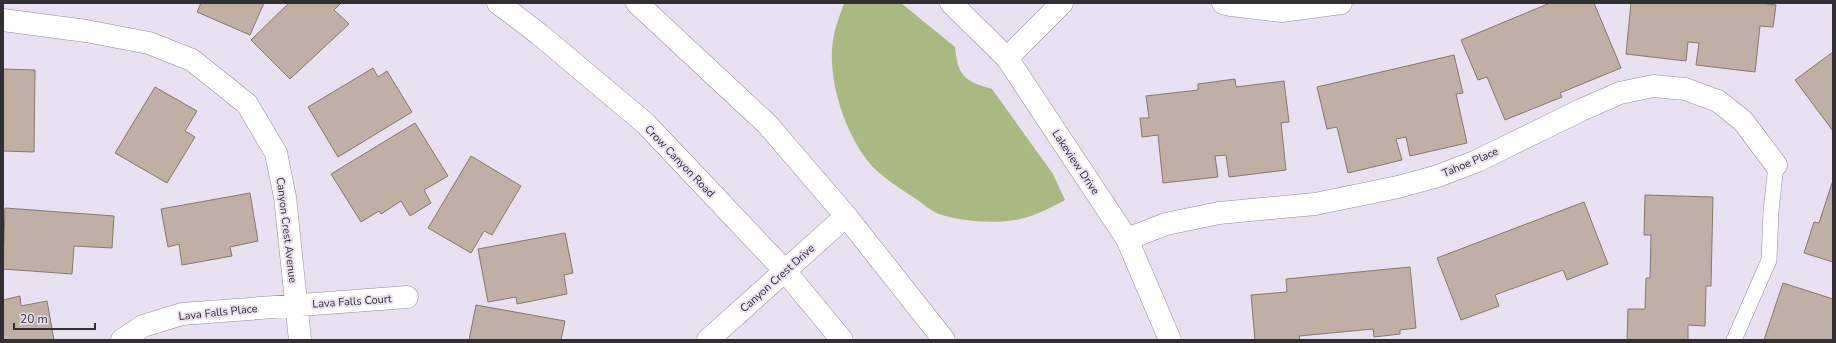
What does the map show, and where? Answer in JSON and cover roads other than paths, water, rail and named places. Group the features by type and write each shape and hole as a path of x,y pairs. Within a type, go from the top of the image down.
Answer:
{"street":[{"name":"Crow Canyon Road","path":"498,3 539,34 646,124 785,271 842,340"},
{"path":"637,3 767,124 846,216 944,340"},
{"name":"Lakeview Drive","path":"951,3 1006,58 1127,239 1170,340"},
{"path":"1006,58 1062,3"},
{"path":"1223,3 1282,11 1341,3"},
{"name":"Canyon Crest Avenue","path":"3,20 86,31 150,43 192,60 247,104 276,153 285,197 300,340"},
{"name":"Tahoe Place","path":"1127,239 1166,224 1212,214 1315,204 1398,187 1431,178 1477,161 1581,110 1620,93 1653,86 1685,89 1718,101 1743,121 1776,165"},
{"name":"Canyon Crest Drive","path":"708,340 846,216"},
{"name":"Lava Falls Court","path":"296,304 407,297"},
{"name":"Lava Falls Place","path":"122,340 143,326 182,314 296,304"}],"lane":[{"path":"1734,340 1769,260 1771,211 1776,165"}]}
